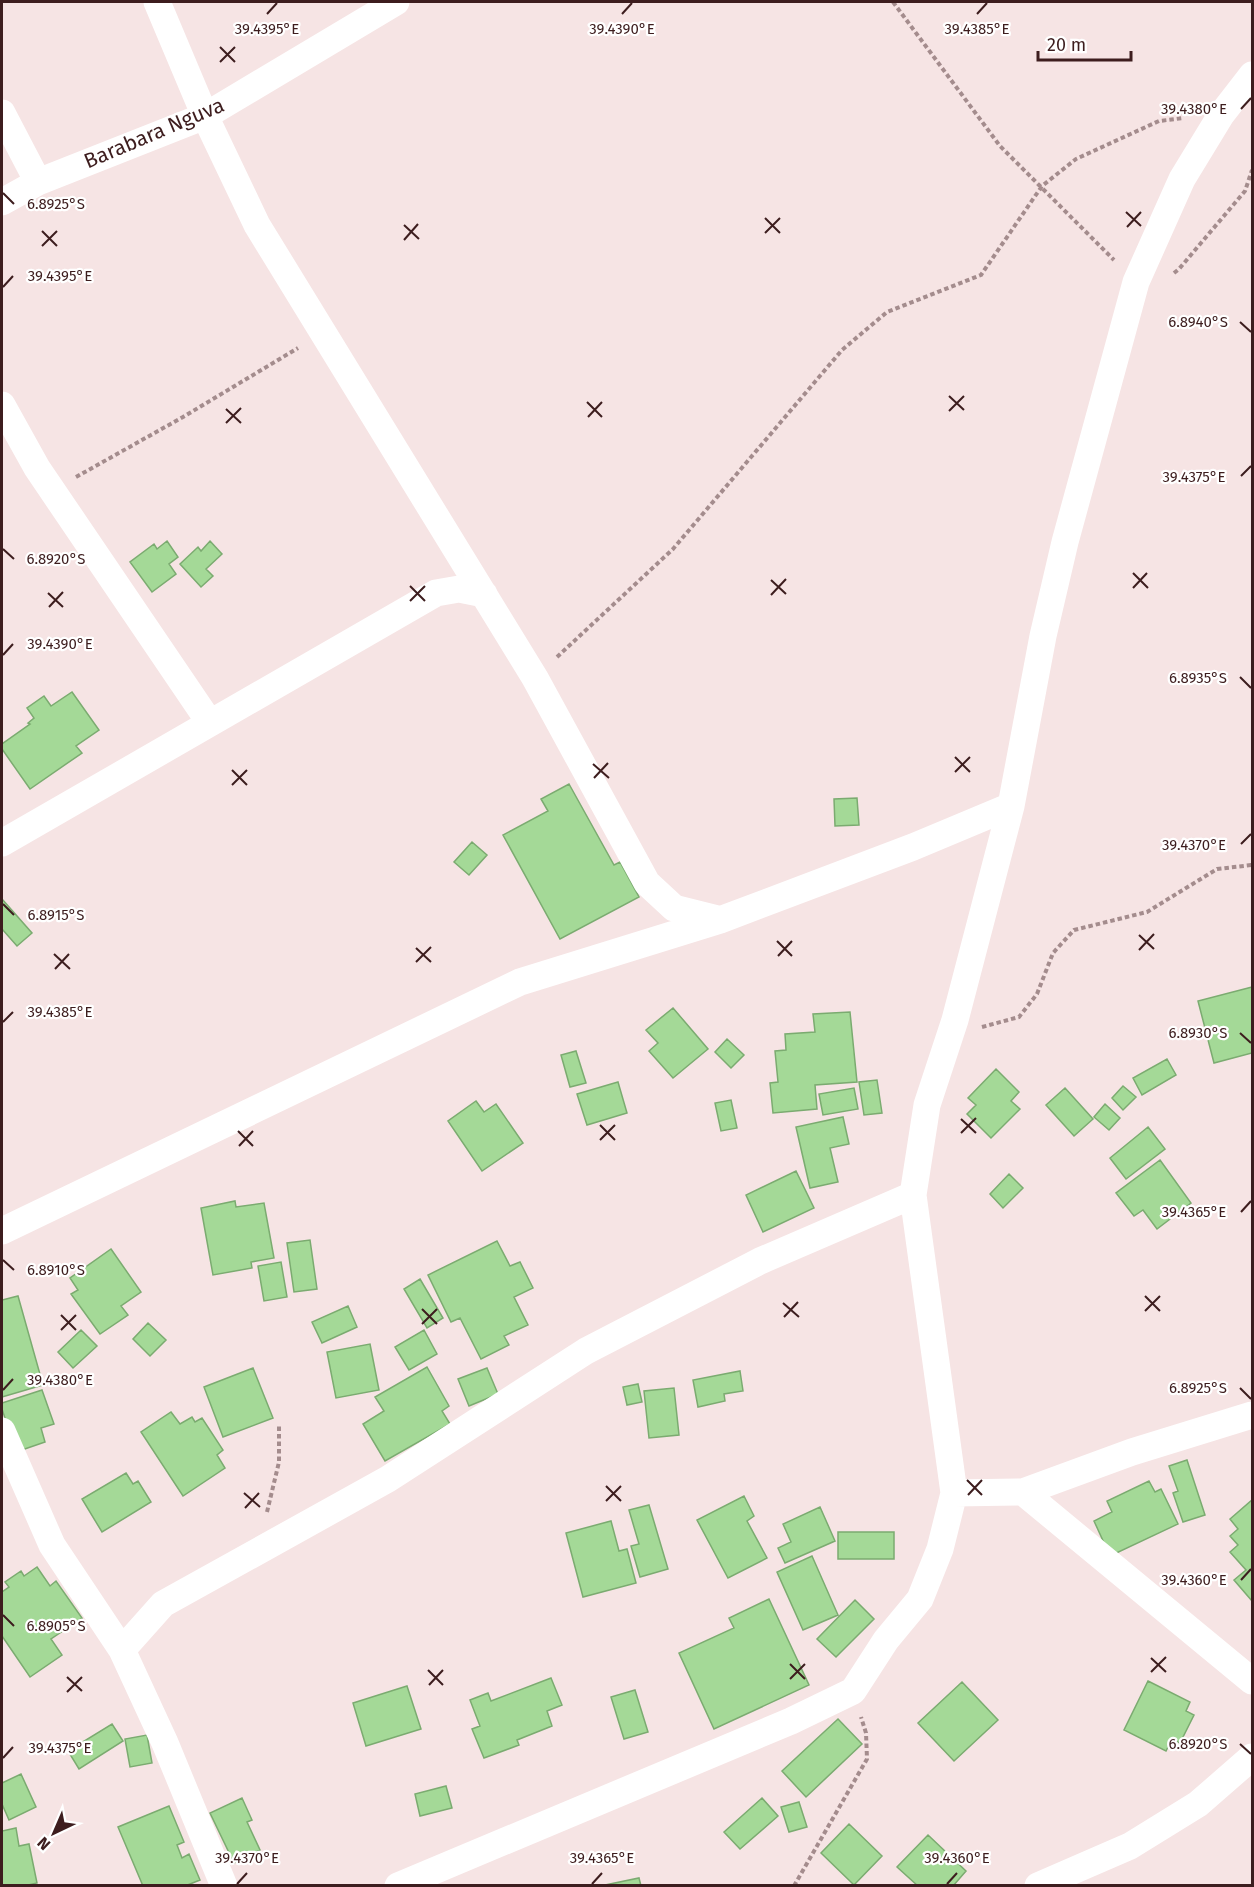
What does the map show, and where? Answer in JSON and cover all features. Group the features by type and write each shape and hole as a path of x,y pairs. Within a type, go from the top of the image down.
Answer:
{"street":[{"path":"157,2 205,116 257,225 535,678 647,883 674,908 720,920"},
{"name":"Barabara Nguva","path":"2,202 38,182 205,116 396,2"},
{"path":"398,1886 791,1720 853,1691 886,1640 920,1599 940,1549 954,1494 913,1195 927,1105 955,1020 1011,806 1043,636 1065,542 1134,290 1182,178 1221,115 1252,75"},
{"path":"2,113 38,182"},
{"path":"2,405 52,491 210,723"},
{"path":"436,593 459,552"},
{"path":"2,843 436,593 459,589 484,594"},
{"path":"2,1231 520,982 720,920 913,847 1011,806"},
{"path":"122,1650 163,1604 388,1479 586,1352 760,1261 913,1195"},
{"path":"954,1494 1023,1492 1132,1452 1252,1415"},
{"path":"2,1431 52,1545 122,1650 165,1743 224,1886"},
{"path":"1023,1492 1252,1681"},
{"path":"1038,1886 1130,1846 1198,1804 1252,1757"}],"path":[{"path":"893,2 1000,146 1042,186 1134,290 1179,269 1245,191 1252,170"},
{"path":"535,678 673,549 842,350 887,312 981,275 1042,186 1076,159 1159,121 1221,115"},
{"path":"52,491 325,333"},
{"path":"955,1020 982,1027 1019,1017 1036,994 1053,953 1074,930 1147,912 1217,869 1252,865"},
{"path":"257,1551 279,1462 279,1426"},
{"path":"794,1886 867,1759 866,1733 853,1691"}],"building":[{"path":"167,541 178,557 169,564 176,574 152,592 130,562 154,544 157,549"},
{"path":"210,541 222,554 206,569 213,576 201,587 180,564 198,547 201,551"},
{"path":"72,692 99,730 76,746 82,753 30,789 2,749 2,744 30,724 28,723 34,718 27,708 44,696 51,706"},
{"path":"569,784 614,865 620,862 639,897 560,939 503,835 548,811 541,799"},
{"path":"857,798 859,825 835,826 834,799"},
{"path":"472,842 487,855 469,875 454,862"},
{"path":"2,899 32,933 17,946 2,929"},
{"path":"1252,987 1252,1053 1214,1063 1198,1001"},
{"path":"673,1008 708,1049 673,1078 649,1051 658,1043 646,1030"},
{"path":"850,1012 857,1082 815,1085 817,1109 773,1113 770,1083 778,1082 775,1051 786,1050 785,1034 815,1032 813,1014"},
{"path":"727,1039 744,1055 731,1068 715,1052"},
{"path":"576,1051 586,1083 570,1087 561,1055"},
{"path":"1167,1059 1176,1075 1142,1095 1133,1078"},
{"path":"996,1069 1019,1092 1011,1101 1020,1109 991,1138 967,1114 976,1105 968,1098"},
{"path":"877,1080 882,1113 864,1115 859,1082"},
{"path":"618,1082 627,1113 587,1125 577,1094"},
{"path":"1123,1086 1136,1097 1123,1110 1112,1098"},
{"path":"854,1088 858,1109 823,1115 819,1094"},
{"path":"1065,1088 1093,1119 1074,1136 1046,1105"},
{"path":"731,1100 737,1128 721,1131 715,1103"},
{"path":"476,1101 484,1112 496,1104 523,1143 482,1171 448,1121"},
{"path":"1105,1104 1120,1118 1109,1130 1094,1117"},
{"path":"843,1117 849,1144 830,1148 838,1182 810,1188 796,1127"},
{"path":"1148,1127 1165,1149 1126,1179 1110,1158"},
{"path":"1160,1160 1191,1203 1157,1229 1143,1210 1134,1216 1116,1193"},
{"path":"796,1171 814,1208 763,1232 746,1195"},
{"path":"1009,1174 1023,1188 1003,1208 990,1194"},
{"path":"235,1201 236,1207 264,1203 274,1258 251,1262 252,1268 213,1275 201,1208"},
{"path":"310,1240 317,1289 294,1292 287,1243"},
{"path":"497,1241 510,1266 520,1262 533,1288 514,1297 528,1325 504,1336 509,1345 481,1359 460,1318 451,1322 428,1275"},
{"path":"111,1249 141,1292 121,1306 128,1315 100,1334 71,1294 78,1290 70,1278"},
{"path":"281,1262 287,1297 264,1301 258,1266"},
{"path":"420,1279 443,1318 427,1328 404,1289"},
{"path":"18,1296 43,1385 2,1397 2,1300"},
{"path":"348,1306 357,1327 322,1343 312,1322"},
{"path":"148,1323 166,1340 150,1356 133,1339"},
{"path":"81,1330 97,1346 73,1368 58,1352"},
{"path":"424,1330 437,1354 409,1370 395,1347"},
{"path":"370,1344 379,1390 336,1398 327,1352"},
{"path":"427,1367 449,1406 442,1411 450,1424 385,1461 363,1424 384,1411 375,1397"},
{"path":"253,1368 273,1418 223,1437 204,1387"},
{"path":"487,1368 498,1394 469,1406 458,1379"},
{"path":"740,1371 743,1391 724,1394 725,1401 698,1407 693,1380"},
{"path":"638,1384 642,1402 627,1405 623,1387"},
{"path":"674,1388 679,1435 649,1438 644,1391"},
{"path":"42,1390 54,1424 41,1428 45,1442 16,1452 2,1403"},
{"path":"171,1412 180,1424 192,1417 195,1422 202,1418 223,1450 217,1455 225,1468 183,1496 141,1432"},
{"path":"1187,1460 1205,1515 1183,1522 1173,1493 1178,1491 1169,1466"},
{"path":"126,1473 133,1484 138,1481 151,1502 102,1532 82,1499"},
{"path":"1149,1481 1155,1492 1161,1489 1178,1524 1110,1556 1094,1521 1112,1512 1107,1501"},
{"path":"744,1496 754,1516 747,1521 767,1558 728,1578 697,1520"},
{"path":"1252,1500 1252,1601 1234,1580 1246,1570 1230,1552 1238,1545 1230,1536 1238,1529 1230,1519"},
{"path":"649,1505 668,1569 640,1577 631,1546 639,1544 629,1510"},
{"path":"820,1507 835,1541 785,1563 778,1548 791,1542 783,1524"},
{"path":"611,1521 619,1551 627,1549 636,1583 583,1597 566,1533"},
{"path":"838,1532 894,1532 894,1559 838,1559"},
{"path":"812,1556 838,1615 803,1630 777,1572"},
{"path":"37,1567 50,1586 56,1581 82,1618 51,1639 62,1655 30,1677 2,1636 2,1592 9,1587 5,1582 21,1571 24,1576"},
{"path":"769,1599 809,1685 714,1729 679,1653 734,1628 729,1618"},
{"path":"855,1600 874,1619 836,1657 817,1639"},
{"path":"551,1678 562,1705 547,1711 552,1726 517,1740 519,1745 484,1758 472,1729 480,1726 470,1700 488,1693 491,1701"},
{"path":"1148,1681 1190,1702 1186,1711 1194,1715 1180,1743 1172,1739 1166,1751 1124,1730"},
{"path":"962,1682 998,1720 954,1761 918,1723"},
{"path":"407,1686 421,1729 366,1746 353,1703"},
{"path":"635,1690 648,1732 624,1739 611,1697"},
{"path":"838,1719 862,1744 806,1797 782,1771"},
{"path":"112,1724 123,1741 79,1769 68,1751"},
{"path":"147,1735 152,1763 130,1767 125,1739"},
{"path":"21,1774 36,1807 9,1820 2,1804 2,1783"},
{"path":"446,1786 452,1808 420,1816 415,1794"},
{"path":"242,1798 252,1820 247,1822 260,1850 234,1863 210,1813"},
{"path":"762,1798 778,1816 740,1849 724,1832"},
{"path":"799,1802 807,1827 789,1832 781,1807"},
{"path":"169,1806 184,1842 177,1845 182,1858 189,1854 200,1880 185,1886 143,1886 118,1827"},
{"path":"849,1824 882,1856 854,1885 821,1853"},
{"path":"16,1828 19,1846 29,1844 37,1883 24,1886 2,1886 2,1831"},
{"path":"928,1835 966,1871 953,1886 918,1886 897,1867"},
{"path":"639,1878 641,1886 605,1885"}]}
